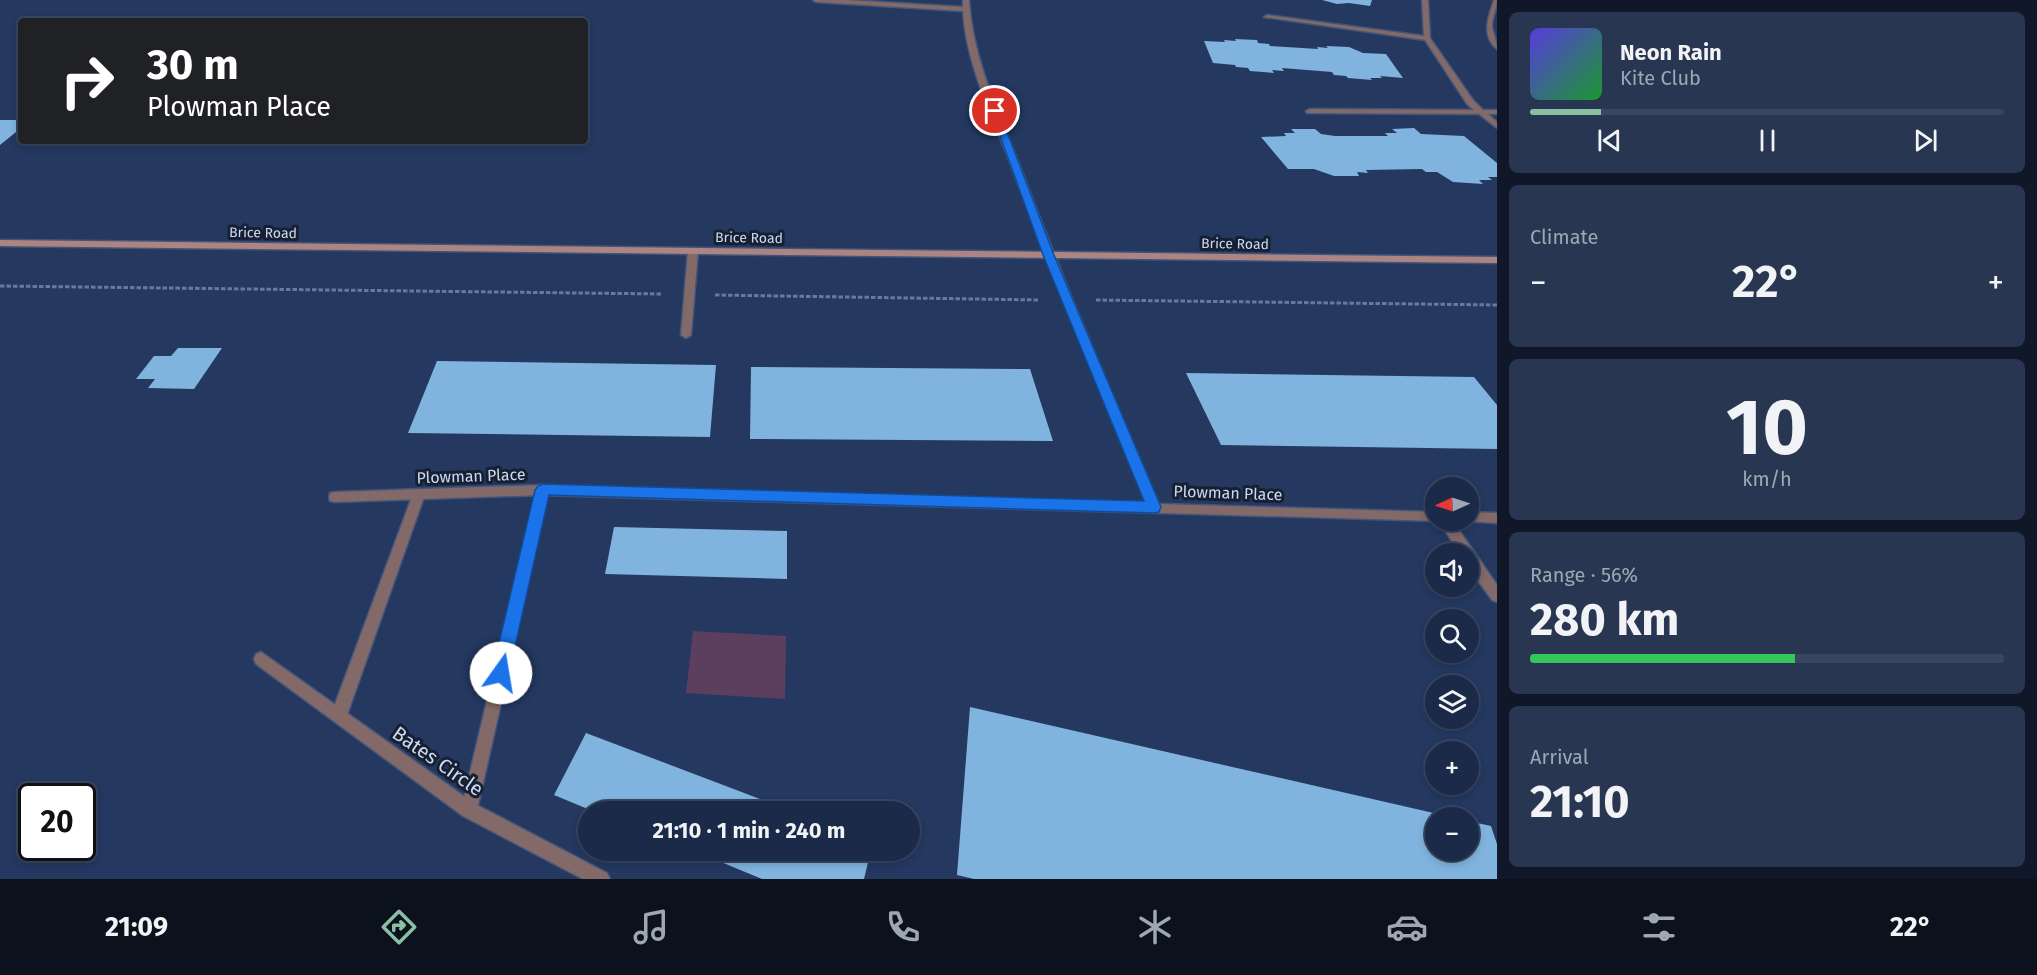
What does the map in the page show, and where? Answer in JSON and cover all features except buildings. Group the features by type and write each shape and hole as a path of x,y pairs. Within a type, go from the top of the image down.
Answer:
{"street":[{"path":"816,0 966,5 967,29 980,69 1049,255 1154,507"},
{"path":"1425,0 1427,38 1470,102 1497,126"},
{"path":"1497,0 1489,25 1497,47"},
{"path":"1267,17 1427,38"},
{"path":"1310,111 1497,112"},
{"name":"Brice Road","path":"0,243 1497,260"},
{"path":"686,335 693,251"},
{"path":"469,810 543,490"},
{"name":"Plowman Place","path":"335,497 543,490 1425,517"},
{"path":"339,716 419,494"},
{"path":"1479,517 1497,518"},
{"path":"1479,570 1497,596"},
{"name":"Bates Circle","path":"261,659 469,810 601,879"}],"path":[{"path":"0,286 1497,305"}],"shaded area":[{"path":"693,631 786,636 785,699 686,693"}],"route":[{"path":"501,673 543,490 1154,507 1049,255 995,111"}]}
